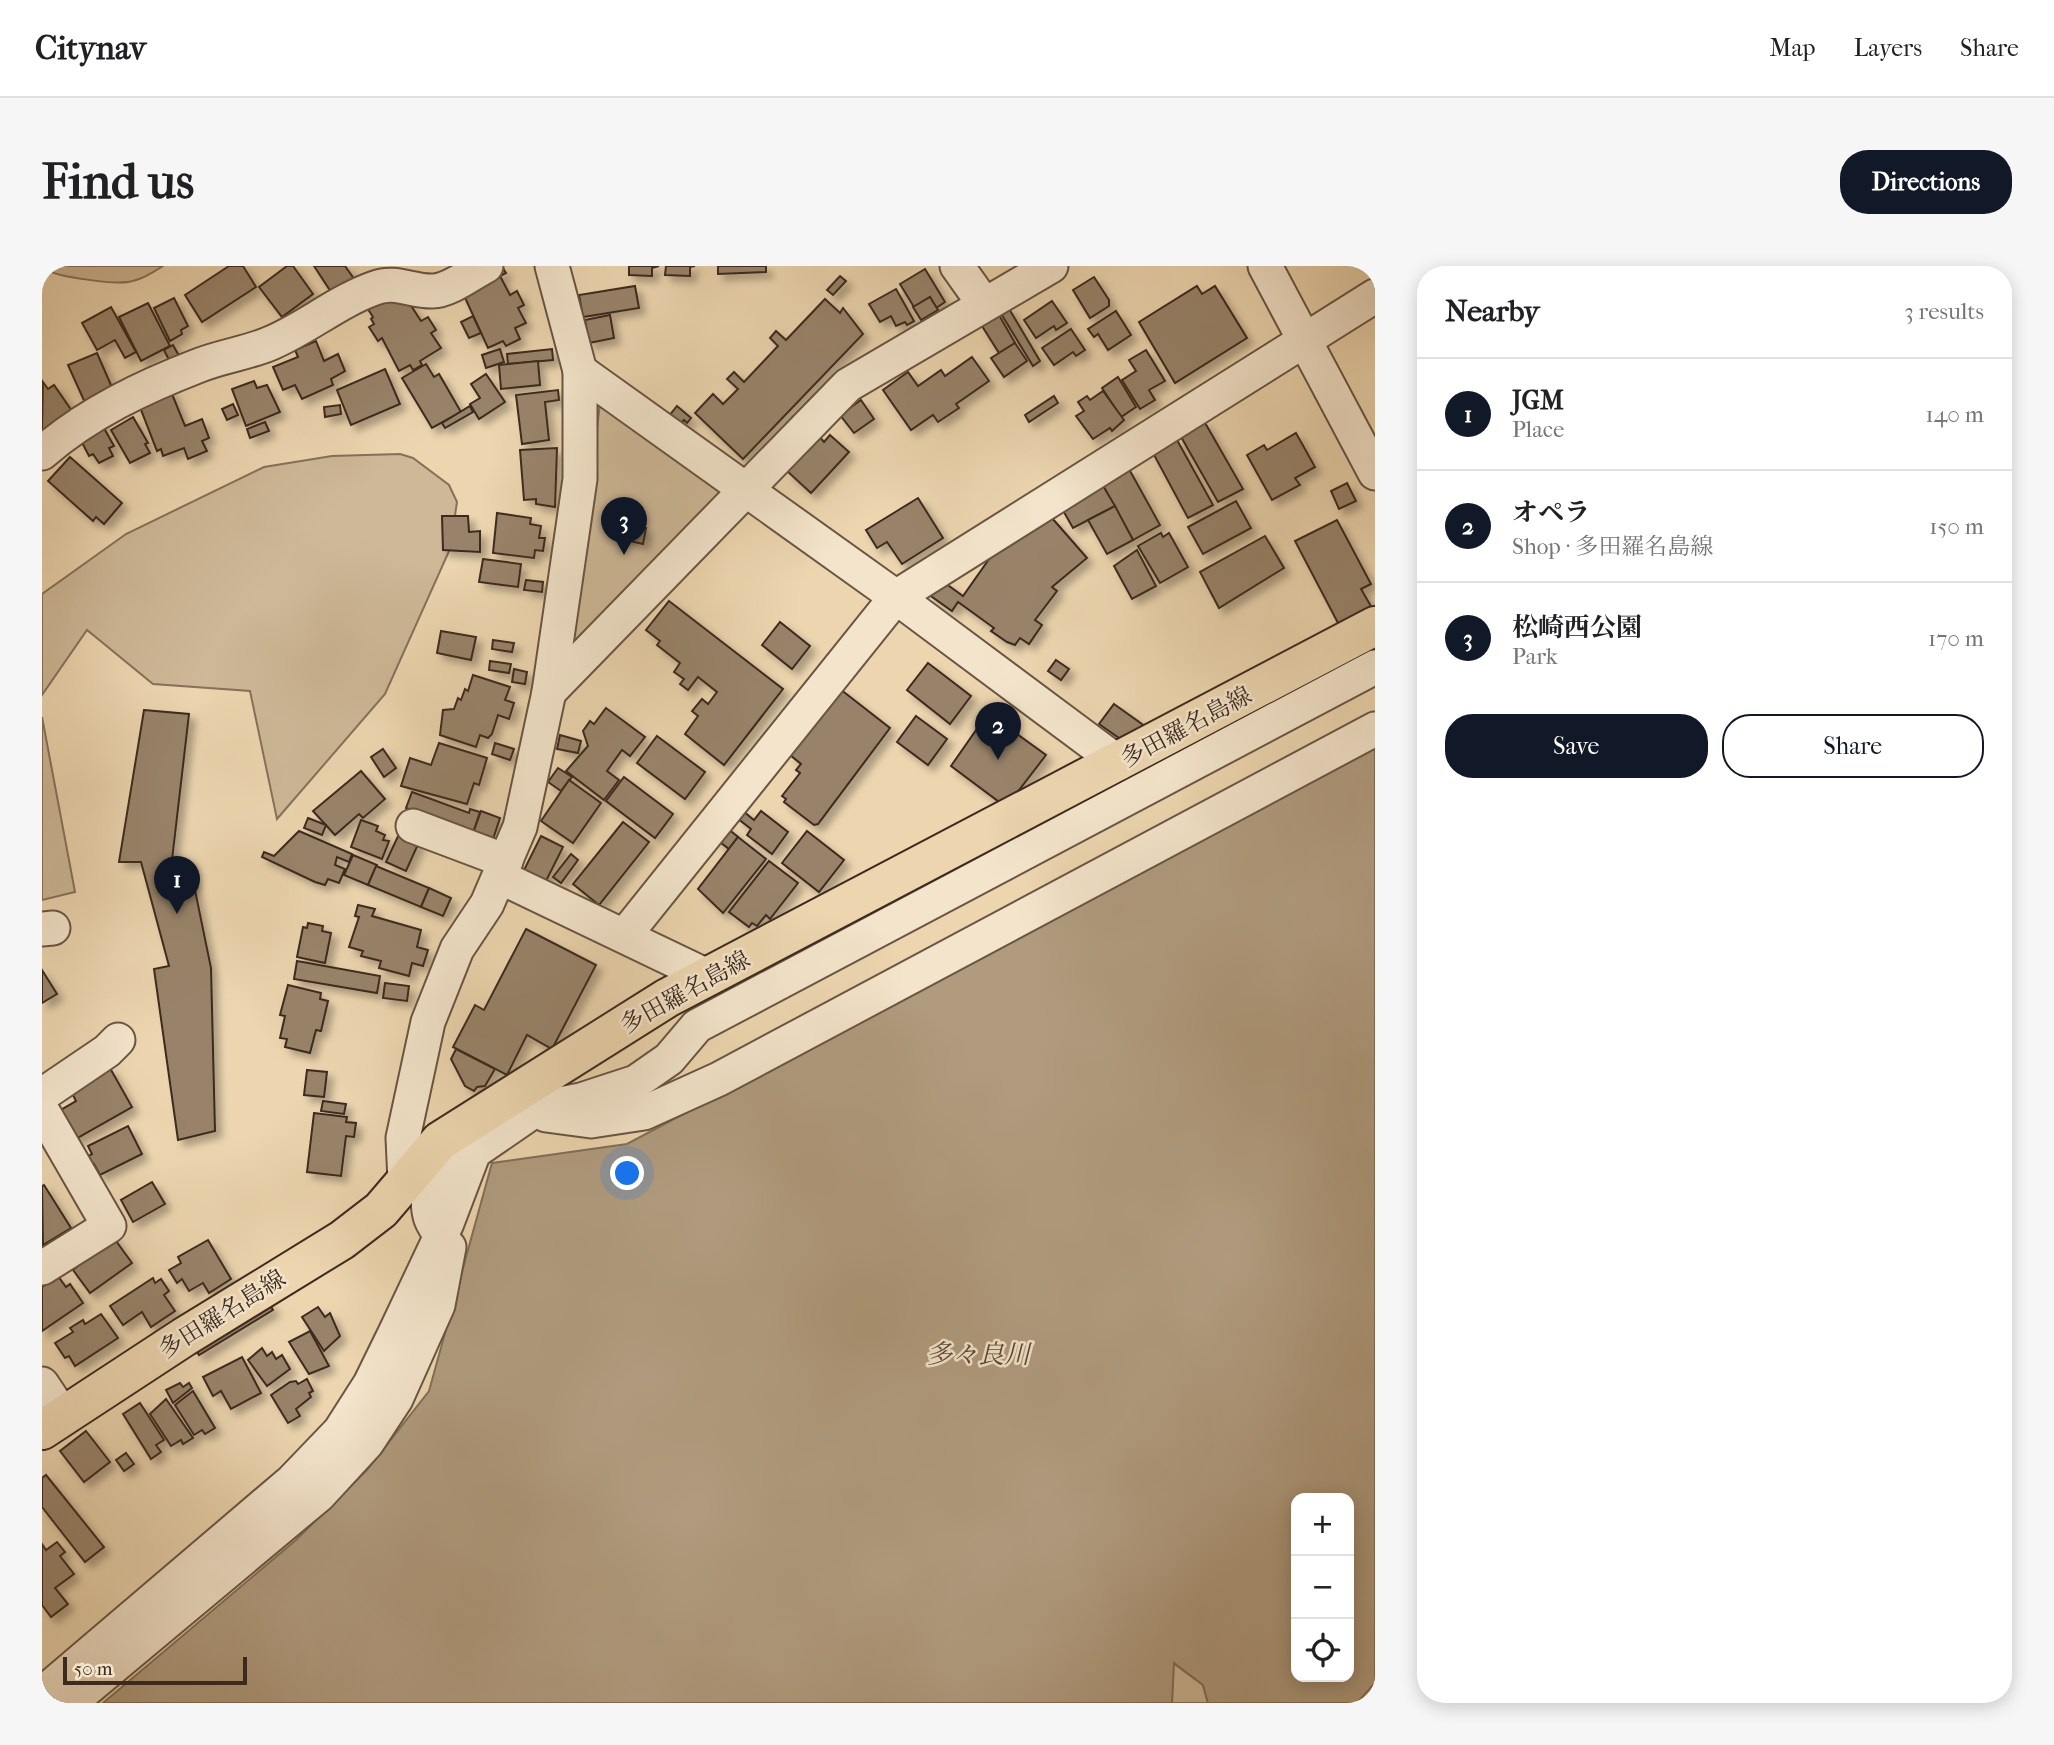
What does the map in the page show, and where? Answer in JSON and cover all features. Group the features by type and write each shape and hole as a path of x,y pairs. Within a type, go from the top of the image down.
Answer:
{"main road":[{"name":"多田羅名島線","path":"47,1401 342,1240 381,1210 440,1141 667,998 1119,763 1375,626"}],"street":[{"path":"42,453 76,424 131,395 203,364 235,357 273,342 331,308 377,287 390,284 435,292 486,266"},
{"path":"405,1181 403,1138 428,1022 457,949 487,904 520,827 549,692 580,479 580,371 552,266"},
{"path":"957,266 984,304"},
{"path":"549,692 848,385 1051,266"},
{"path":"1265,266 1375,473"},
{"path":"625,935 896,597 1375,296"},
{"path":"580,371 896,597 1119,763"},
{"path":"42,1694 292,1481 340,1431 370,1384 441,1236 477,1150 538,1108 581,1100 636,1082 669,1059 697,1026 1375,667"},
{"path":"530,1113 591,1121 643,1113 719,1079 1375,729"},
{"path":"413,826 503,869 709,977"},
{"path":"42,1095 107,1051 118,1040"},
{"path":"42,1110 109,1226 42,1268"},
{"path":"441,1236 430,1215 431,1188 447,1159 469,1146 477,1150"},
{"path":"70,1703 319,1495 367,1443 396,1399 438,1304 459,1190"}],"shaded area":[{"path":"42,266 163,266 137,280 120,282 67,276"},
{"path":"600,403 725,495 571,654"},
{"path":"400,454 413,458 449,485 457,502 450,549 385,694 277,819 250,691 153,684 87,630 42,695 42,594 126,534 264,467 332,456"},
{"path":"42,717 75,892 42,900"},
{"path":"1173,1663 1203,1685 1208,1703 1172,1703"}],"water":[{"name":"多々良川","path":"1375,747 1375,1683 1357,1703 1208,1703 1203,1685 1174,1663 1172,1703 103,1703 296,1540 367,1470 429,1391 492,1163 627,1144"}],"building":[{"path":"229,266 243,266 256,287 202,322 185,295"},
{"path":"287,266 293,266 313,294 282,317 259,287"},
{"path":"314,266 345,266 357,283 335,298"},
{"path":"629,266 659,266 652,268 652,276 629,275"},
{"path":"666,266 695,266 690,267 690,276 665,275"},
{"path":"718,266 766,266 766,272 718,274"},
{"path":"503,268 506,273 500,276 510,295 517,291 524,305 518,308 526,323 515,328 520,339 506,346 503,341 488,348 461,289"},
{"path":"925,269 945,302 936,308 930,297 914,307 900,284"},
{"path":"840,276 846,281 833,295 827,290"},
{"path":"1094,277 1109,300 1109,306 1090,318 1073,290"},
{"path":"635,286 639,308 583,317 579,295"},
{"path":"1197,286 1202,294 1215,286 1247,338 1175,383 1139,322"},
{"path":"896,289 914,321 907,325 905,322 896,326 891,316 880,322 869,304"},
{"path":"395,293 406,298 421,321 428,317 436,330 431,333 441,348 420,361 422,365 413,370 410,365 399,371 382,338 378,341 369,327 374,324 371,319 373,317 366,306"},
{"path":"930,297 938,310 921,320 913,307"},
{"path":"174,298 188,326 181,330 182,334 170,341 154,308"},
{"path":"825,299 840,313 843,308 863,334 743,459 695,413 713,394 723,404 738,389 727,379 734,372 744,382 778,346 770,338 776,331 786,340"},
{"path":"1052,301 1067,323 1056,330 1054,326 1036,338 1024,320"},
{"path":"148,303 170,346 141,361 119,317"},
{"path":"111,307 136,352 125,358 115,340 97,350 82,323"},
{"path":"1008,307 1040,361 1033,366 1000,312"},
{"path":"1116,311 1131,335 1108,350 1098,334 1094,337 1088,329"},
{"path":"610,315 614,338 589,343 585,320"},
{"path":"999,315 1015,343 999,353 982,326"},
{"path":"473,316 481,333 469,338 461,322"},
{"path":"1071,329 1085,350 1076,356 1073,352 1054,365 1042,348"},
{"path":"316,341 324,361 338,354 345,371 331,379 333,385 302,399 295,385 283,390 273,367 298,357 295,350"},
{"path":"1015,343 1027,361 1004,377 991,358"},
{"path":"173,345 182,361 172,366 164,350"},
{"path":"500,349 504,362 486,368 482,355"},
{"path":"552,349 553,360 508,364 507,354"},
{"path":"1146,350 1165,381 1149,390 1155,400 1140,409 1122,380 1136,371 1129,360"},
{"path":"97,353 114,392 86,405 68,365"},
{"path":"972,357 989,381 956,404 959,408 938,422 933,415 911,430 883,390 908,372 918,386 941,370 945,376"},
{"path":"538,361 540,385 501,389 499,365"},
{"path":"426,364 434,377 439,374 461,412 432,428 402,378"},
{"path":"385,369 400,404 351,425 337,390"},
{"path":"486,374 505,402 479,419 470,404 480,398 471,384"},
{"path":"1118,377 1136,407 1121,417 1102,388"},
{"path":"254,381 257,388 267,385 280,412 246,426 232,389"},
{"path":"43,382 48,389 54,385 72,411 45,436 42,431"},
{"path":"170,389 185,426 202,419 209,438 202,441 207,451 188,459 184,448 163,456 161,449 157,451 138,402"},
{"path":"558,390 559,400 545,402 549,440 522,444 516,395"},
{"path":"1103,391 1124,420 1112,431 1110,428 1093,439 1076,416 1084,411 1078,402 1087,396 1090,400"},
{"path":"1054,396 1058,403 1029,422 1025,415"},
{"path":"861,400 874,419 854,433 840,415"},
{"path":"233,404 238,415 227,420 222,409"},
{"path":"340,405 341,414 325,417 324,407"},
{"path":"470,406 473,412 445,428 442,423"},
{"path":"677,406 691,418 687,423 684,420 679,425 669,416"},
{"path":"133,417 148,443 145,444 150,453 130,463 111,430"},
{"path":"100,421 114,446 109,448 113,456 99,463 93,454 89,456 77,433"},
{"path":"1204,421 1243,489 1218,502 1180,435"},
{"path":"265,422 269,431 250,438 247,429"},
{"path":"1296,433 1315,467 1295,478 1300,485 1272,500 1247,455 1264,445 1267,450"},
{"path":"830,435 849,452 811,493 787,471 819,436 824,442"},
{"path":"1177,440 1213,505 1188,518 1153,453"},
{"path":"557,448 555,507 536,504 536,499 524,500 520,450"},
{"path":"70,457 122,503 104,524 96,517 93,521 48,481"},
{"path":"1129,469 1160,525 1133,540 1102,484"},
{"path":"1347,483 1356,501 1339,509 1331,491"},
{"path":"1102,484 1115,506 1073,528 1061,507"},
{"path":"918,498 943,538 902,564 887,542 877,548 866,530"},
{"path":"1236,501 1251,528 1203,554 1188,527"},
{"path":"1115,506 1133,540 1107,554 1088,520"},
{"path":"497,513 531,518 530,524 541,526 539,538 545,538 543,551 535,550 534,558 493,553"},
{"path":"442,516 468,516 469,532 480,531 480,552 443,550"},
{"path":"1052,518 1087,558 1052,587 1057,591 1035,620 1042,625 1029,644 1020,638 1015,645 1007,642 991,631 994,628 958,602 952,611 928,594 945,583 963,596 994,552"},
{"path":"1337,520 1371,584 1361,589 1372,608 1339,625 1295,541"},
{"path":"629,524 646,528 643,544 626,540"},
{"path":"1161,533 1163,537 1169,533 1188,567 1160,583 1138,546"},
{"path":"1265,536 1284,568 1219,608 1200,572"},
{"path":"1137,550 1156,586 1132,599 1114,566"},
{"path":"483,559 521,564 518,587 479,582"},
{"path":"526,580 543,582 542,592 524,590"},
{"path":"669,601 783,689 724,765 685,734 698,716 692,711 702,699 708,704 717,692 698,677 688,690 680,684 684,679 674,672 680,663 657,645 660,641 646,630"},
{"path":"780,622 810,646 792,669 762,645"},
{"path":"441,631 476,637 471,660 437,653"},
{"path":"493,640 514,643 512,652 492,649"},
{"path":"1056,660 1069,669 1061,680 1048,671"},
{"path":"490,661 511,664 509,673 489,670"},
{"path":"928,663 971,696 950,724 907,690"},
{"path":"514,669 527,672 525,684 512,682"},
{"path":"473,675 510,687 505,700 514,703 509,719 498,715 492,734 488,738 480,735 476,747 440,735 443,710 454,709 465,689 468,691"},
{"path":"840,689 890,728 818,824 814,825 784,802 786,799 782,796 800,773 796,770 801,764 790,755"},
{"path":"1114,704 1146,727 1126,738 1119,738 1099,724"},
{"path":"606,708 645,737 630,756 622,750 607,771 619,780 604,800 566,771 588,746 583,731 590,721 594,724"},
{"path":"144,710 189,714 172,860 189,861 211,968 215,1131 178,1140 154,969 169,966 141,862 119,862"},
{"path":"988,713 1046,755 1006,807 951,766"},
{"path":"916,716 947,739 928,765 897,742"},
{"path":"560,735 581,741 578,753 557,749"},
{"path":"657,736 705,772 685,799 637,763"},
{"path":"439,743 487,758 479,785 474,783 467,804 401,786 410,758 431,765"},
{"path":"495,743 514,749 510,760 492,754"},
{"path":"383,749 396,768 384,777 371,757"},
{"path":"558,768 572,777 561,791 548,782"},
{"path":"361,771 385,799 363,818 359,814 335,835 313,811"},
{"path":"624,777 673,814 655,838 606,801"},
{"path":"569,780 601,803 573,843 541,821"},
{"path":"412,792 469,813 470,809 480,812 472,836 406,808"},
{"path":"481,811 500,818 492,842 472,836"},
{"path":"743,811 754,820 761,811 788,832 772,854 747,835 751,829 737,818"},
{"path":"308,818 326,825 322,835 304,828"},
{"path":"361,820 378,826 376,831 385,835 383,840 389,841 382,859 351,847"},
{"path":"623,822 649,842 599,905 573,884"},
{"path":"726,827 738,837 729,849 716,839"},
{"path":"299,831 352,854 349,862 337,857 335,865 345,869 339,883 328,879 325,885 315,882 262,857 264,852 274,856"},
{"path":"807,831 844,860 819,892 782,863"},
{"path":"399,834 419,842 406,871 386,862"},
{"path":"541,836 563,847 546,881 524,870"},
{"path":"738,837 766,859 723,913 698,889"},
{"path":"571,854 578,860 561,883 553,877"},
{"path":"353,855 377,865 368,885 344,875"},
{"path":"769,861 798,883 770,919 766,915 757,926 752,923 749,927 729,912"},
{"path":"376,866 429,888 421,907 368,885"},
{"path":"429,888 451,898 443,916 421,907"},
{"path":"358,905 375,909 372,916 421,930 417,947 428,950 423,966 412,963 409,976 379,968 381,961 361,956 363,951 349,947 359,917 355,916"},
{"path":"308,923 323,926 322,931 331,933 325,963 297,957 303,927 307,928"},
{"path":"526,929 596,965 552,1049 527,1035 507,1075 453,1047 475,1005 484,1010"},
{"path":"297,961 380,976 377,993 294,979"},
{"path":"42,970 57,994 42,1003"},
{"path":"385,983 409,986 407,1001 383,998"},
{"path":"288,985 321,993 320,999 328,1001 321,1031 316,1030 310,1053 285,1047 287,1039 280,1038 285,1016 280,1015"},
{"path":"456,1049 495,1069 485,1086 477,1087 474,1091 465,1086 451,1059"},
{"path":"110,1068 132,1107 72,1141 59,1111 76,1101 71,1091"},
{"path":"307,1070 327,1072 324,1097 304,1095"},
{"path":"323,1101 346,1104 344,1114 321,1111"},
{"path":"314,1113 347,1117 346,1122 356,1123 354,1137 346,1136 341,1176 307,1172"},
{"path":"128,1126 142,1154 100,1175 94,1164 87,1168 83,1159 92,1154 88,1146"},
{"path":"152,1182 165,1204 133,1222 121,1200"},
{"path":"44,1185 71,1228 43,1245 42,1186"},
{"path":"111,1234 132,1263 90,1293 73,1270 80,1264 77,1260"},
{"path":"208,1240 231,1279 209,1293 203,1283 189,1291 182,1279 177,1283 169,1270 181,1263 178,1257"},
{"path":"58,1276 66,1287 70,1284 83,1303 42,1331 42,1287"},
{"path":"153,1278 155,1283 161,1279 169,1291 164,1295 175,1311 151,1327 142,1312 123,1325 110,1306"},
{"path":"269,1303 273,1310 199,1355 195,1348"},
{"path":"318,1307 325,1317 330,1313 340,1336 324,1351 302,1317"},
{"path":"101,1314 118,1338 75,1366 69,1356 65,1358 55,1343 73,1332 70,1328 83,1320 85,1324"},
{"path":"310,1331 329,1366 309,1374 289,1342"},
{"path":"262,1348 267,1356 272,1352 276,1359 282,1355 290,1369 267,1386 248,1360"},
{"path":"242,1357 261,1393 231,1409 221,1391 213,1396 203,1377"},
{"path":"307,1379 313,1391 309,1393 311,1397 296,1409 300,1416 288,1423 271,1395 290,1382 296,1381 298,1384"},
{"path":"180,1383 183,1387 189,1383 192,1388 173,1403 166,1390"},
{"path":"193,1391 215,1428 205,1434 202,1430 194,1435 175,1405"},
{"path":"166,1399 193,1438 183,1444 181,1440 171,1446 150,1414"},
{"path":"140,1403 164,1440 156,1445 161,1452 151,1459 123,1414"},
{"path":"86,1431 110,1462 84,1482 60,1451"},
{"path":"126,1453 134,1464 124,1471 116,1460"},
{"path":"46,1475 104,1547 85,1562 42,1507 42,1478"},
{"path":"57,1542 65,1552 60,1556 74,1574 55,1588 68,1604 51,1617 42,1605 42,1544 46,1550"}],"place":[{"name":"松崎西公園","path":"624,555"},
{"name":"オペラ","path":"998,760"},
{"name":"JGM","path":"177,914"}]}
